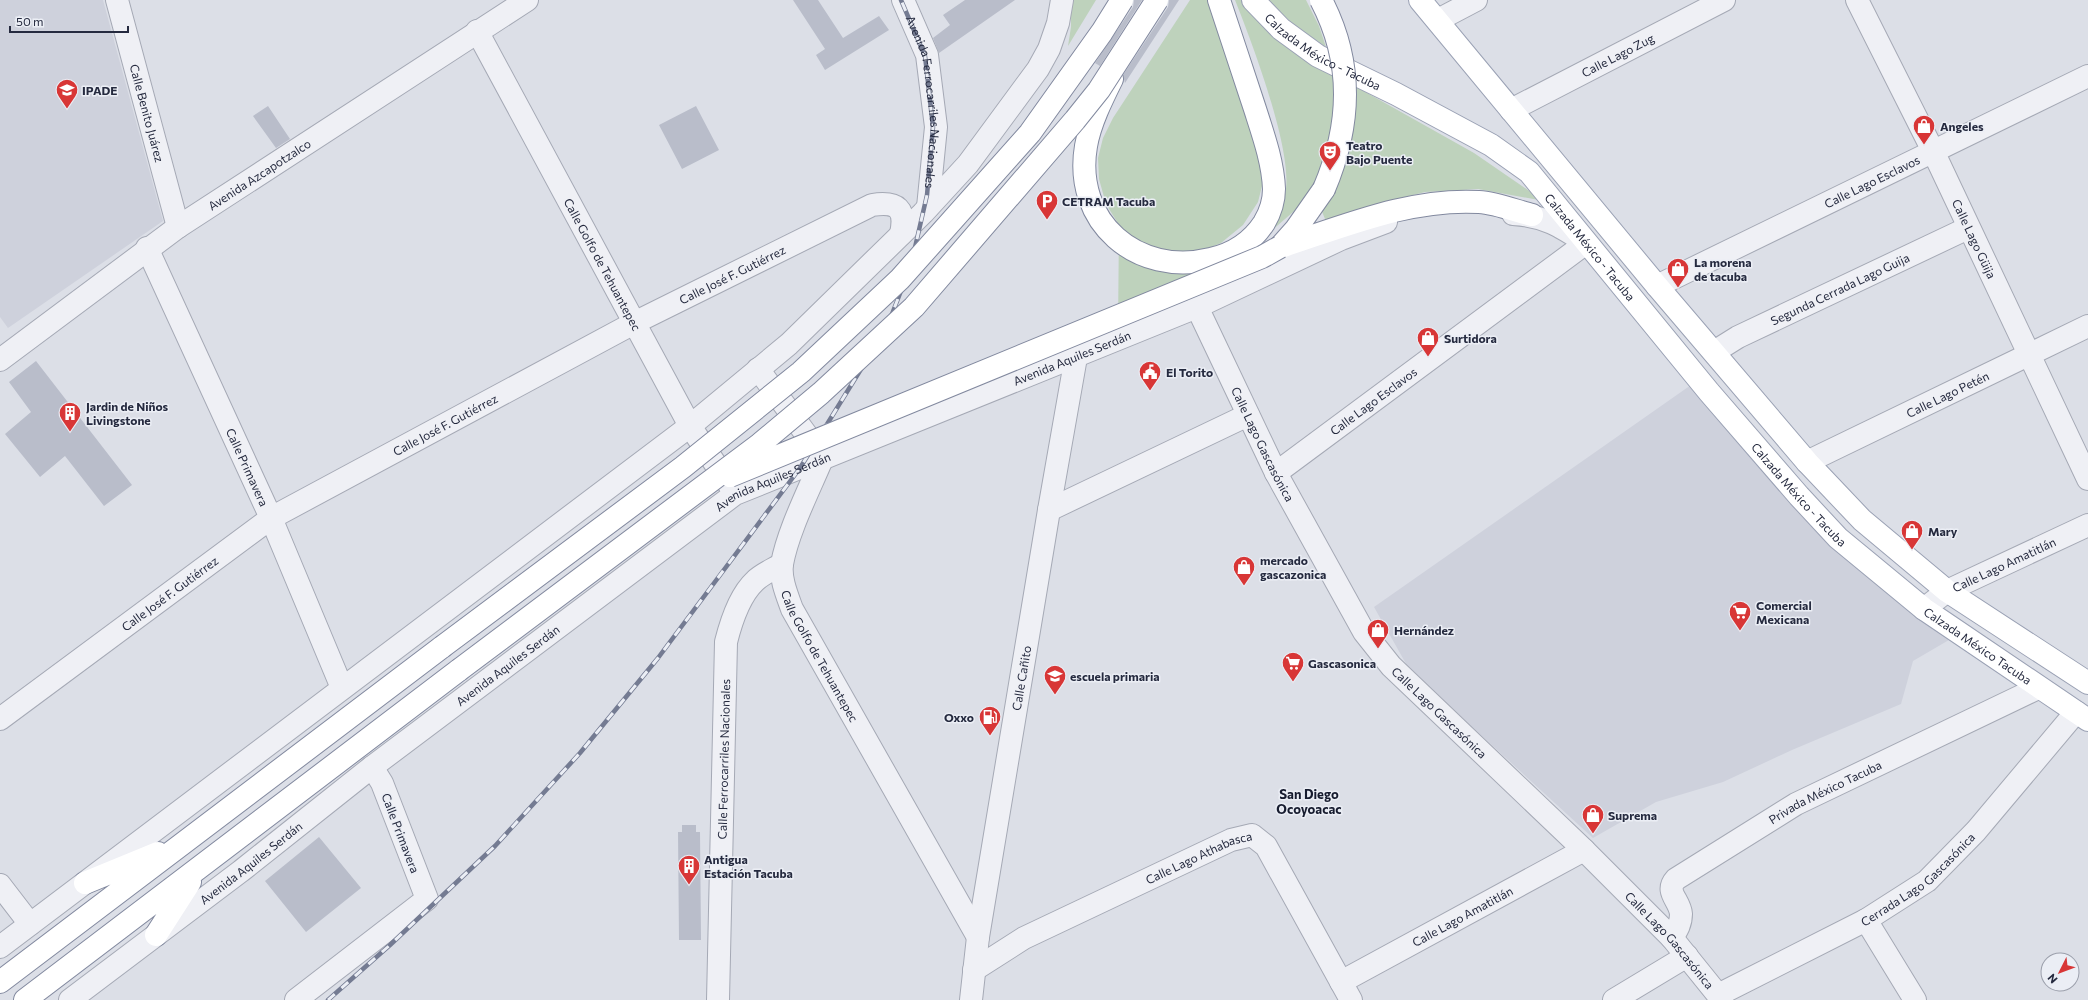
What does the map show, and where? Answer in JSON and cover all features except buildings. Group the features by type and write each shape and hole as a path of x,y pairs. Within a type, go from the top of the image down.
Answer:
{"main road":[{"path":"0,982 442,647 683,467 801,372 900,279 1030,133 1102,32 1122,0"},
{"name":"Avenida Aquiles Serdán","path":"25,1000 699,488 760,444 821,393 914,307 1053,149 1099,90 1157,0"},
{"path":"1129,45 1109,85 1089,133 1085,158 1085,180 1091,204 1105,227 1123,244 1146,256 1176,263 1206,260 1231,253 1247,243 1259,230 1270,209 1274,189 1266,150 1252,100 1219,0"},
{"name":"Calzada México - Tacuba","path":"1253,0 1281,29 1318,56 1396,94 1491,145 1529,172 1709,392 1799,496 1838,538 1871,565"},
{"path":"1280,247 1296,229 1324,189 1335,164 1342,137 1346,95 1342,57 1333,22 1321,0"},
{"name":"Calzada México - Tacuba","path":"1420,0 1657,286 1807,462 1862,520 1947,591"},
{"path":"699,488 1262,257 1280,247 1390,211 1428,203 1480,202 1532,215"},
{"name":"Calzada México Tacuba","path":"1871,565 1924,609 2038,688 2082,716"},
{"path":"1947,591 2088,683"},
{"path":"85,883 185,842"},
{"path":"156,935 198,869"}],"street":[{"name":"Calle Benito Juárez","path":"117,0 178,226"},
{"name":"Avenida Azcapotzalco","path":"0,360 178,226 527,0"},
{"name":"Avenida Ferrocarriles Nacionales","path":"903,0 927,55 936,127 928,207"},
{"path":"0,947 690,426 789,344 902,234 968,164 1038,69 1049,49 1058,23 1062,0"},
{"path":"1438,20 1476,0"},
{"name":"Calle Lago Zug","path":"1511,110 1724,0"},
{"name":"Calle Lago Güija","path":"1857,0 1933,151 1968,228 2088,479"},
{"name":"Calle Golfo de Tehuantepec","path":"477,31 690,426 735,494"},
{"name":"Calle Lago Esclavos","path":"1657,286 2088,76"},
{"name":"Calle José F. Gutiérrez","path":"0,719 272,518 634,323 872,205 883,203 894,206 901,212 904,219 902,234"},
{"name":"Avenida Aquiles Serdán","path":"80,997 156,935 372,767 735,494 1197,307 1341,239 1381,224 1450,209 1532,215 1552,222 1586,243"},
{"name":"Segunda Cerrada Lago Guija","path":"1714,352 1738,337 1968,228"},
{"name":"Calle Lago Esclavos","path":"1276,473 1586,243"},
{"name":"Calle Primavera","path":"147,248 272,518 342,688"},
{"name":"Calle Lago Gascasónica","path":"1197,307 1276,473 1364,632 1391,666 1584,850 1672,938 1720,998"},
{"name":"Calle Lago Petén","path":"1807,462 2088,326"},
{"name":"Calle Cañito","path":"970,1000 978,937 1076,356"},
{"path":"758,369 814,445 822,459"},
{"path":"1049,510 1248,416"},
{"name":"Calle Golfo de Tehuantepec","path":"822,459 790,537 782,564 784,586 792,609 978,937"},
{"name":"Calle Lago Amatitlán","path":"1924,609 1947,591 2088,525"},
{"name":"Calle Ferrocarriles Nacionales","path":"718,1000 726,642 740,603 755,581 782,564"},
{"name":"Privada México Tacuba","path":"1672,938 1679,926 1681,913 1671,890 1671,884 1676,879 1796,804 2038,688"},
{"name":"Cerrada Lago Gascasónica","path":"1720,998 1866,920 1927,881 1954,855 2082,716"},
{"name":"Calle Primavera","path":"296,1000 427,899 382,784 372,767"},
{"name":"Calle Lago Athabasca","path":"974,970 1024,938 1231,840 1252,835 1266,846 1346,991"},
{"name":"Calle Lago Amatitlán","path":"1346,991 1584,850"},
{"path":"0,885 30,924"},
{"path":"1866,920 1915,1000"},
{"path":"1614,1000 1687,956"}],"shaded area":[{"name":"IPADE","path":"0,0 103,0 163,221 8,328 0,317"},
{"path":"1691,385 1806,518 1949,640 1913,661 1901,704 1792,750 1723,782 1656,802 1593,838 1409,669 1374,607"}],"green space":[{"path":"1071,0 1096,0 1068,46 1071,27"},
{"path":"1190,0 1210,0 1251,117 1264,178 1258,202 1243,225 1221,243 1201,251 1217,286 1118,327 1119,225 1106,204 1099,179 1098,158 1103,138 1113,118"},
{"path":"1235,0 1244,0 1328,71 1474,153 1544,201 1478,189 1425,192 1381,203 1327,224 1321,209 1300,206 1263,238 1279,211 1285,194 1286,176 1284,153 1270,97"},
{"path":"1266,0 1306,0 1319,26 1326,47 1294,25"}],"railway":[{"path":"328,1000 390,945 495,846 580,753 658,658 800,468 887,327 911,265 927,195 933,127 925,56 901,0"}],"place":[{"name":"IPADE","path":"67,110"},
{"name":"Angeles","path":"1924,146"},
{"name":"Teatro Bajo Puente","path":"1330,172"},
{"name":"CETRAM Tacuba","path":"1047,220"},
{"name":"La morena de tacuba","path":"1678,288"},
{"name":"Surtidora","path":"1428,358"},
{"name":"El Torito","path":"1150,392"},
{"name":"Jardin de Niños Livingstone","path":"70,432"},
{"name":"Mary","path":"1912,550"},
{"name":"mercado gascazonica","path":"1244,586"},
{"name":"Comercial Mexicana","path":"1740,632"},
{"name":"Hernández","path":"1378,650"},
{"name":"Gascasonica","path":"1293,682"},
{"name":"escuela primaria","path":"1055,696"},
{"name":"Oxxo","path":"990,736"},
{"name":"Suprema","path":"1593,834"},
{"name":"Antigua Estación Tacuba","path":"689,886"}],"district":[{"name":"San Diego Ocoyoacac","path":"1309,802"}]}
